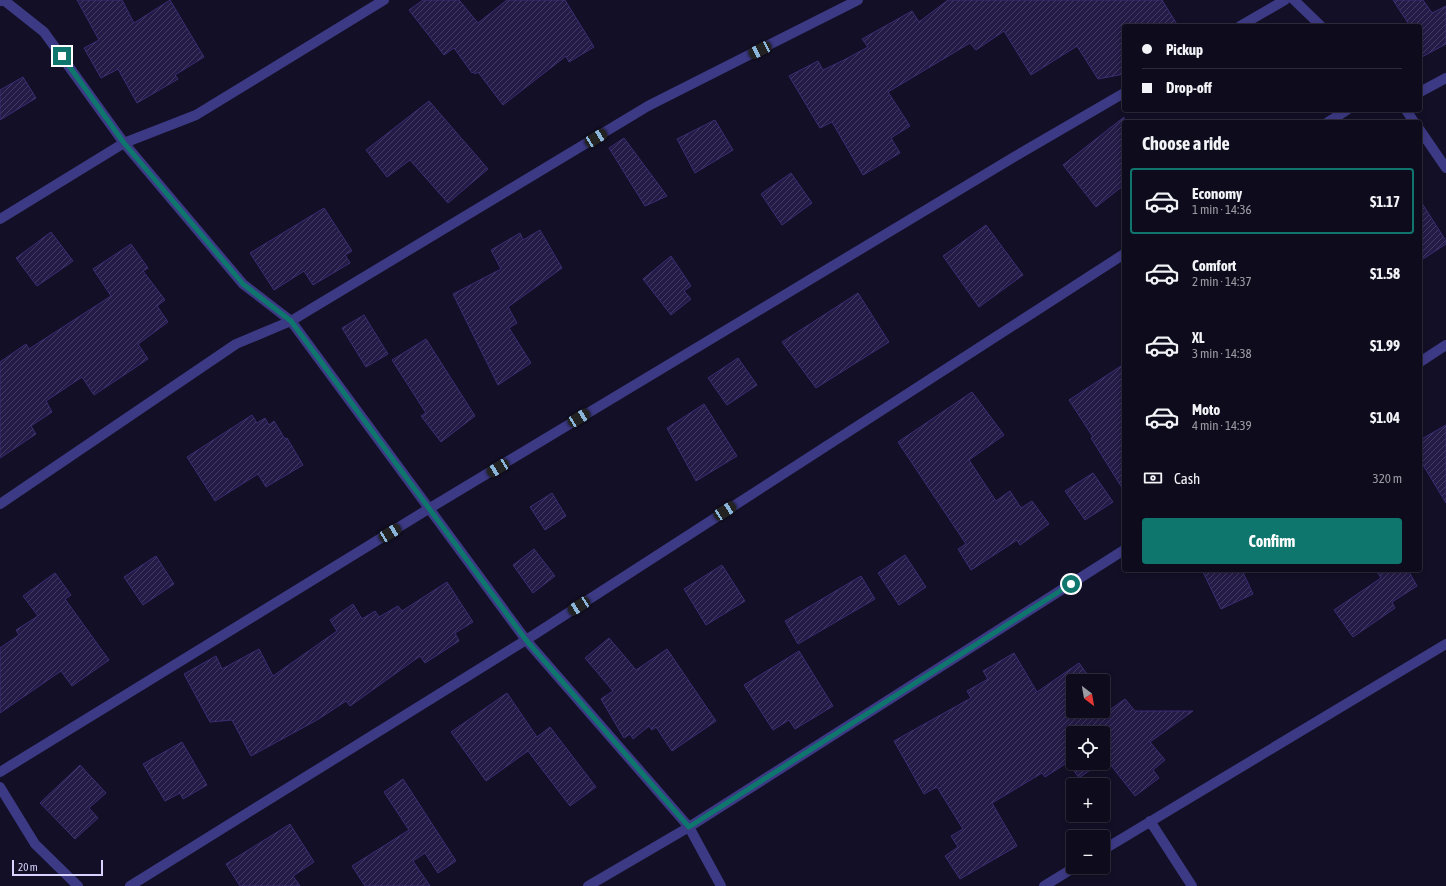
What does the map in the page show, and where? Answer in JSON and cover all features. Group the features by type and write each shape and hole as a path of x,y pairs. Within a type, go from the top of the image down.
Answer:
{"street":[{"path":"0,0 5,1 44,32 124,143 243,284 291,321 526,640 689,827 721,886"},
{"path":"0,219 124,143 196,115 384,0"},
{"path":"0,504 236,344 291,321 648,106 858,0"},
{"path":"1243,24 1284,0"},
{"path":"1294,0 1319,24"},
{"path":"1422,91 1446,78"},
{"path":"0,772 430,508 1014,157 1122,94"},
{"path":"1331,120 1343,112"},
{"path":"1422,133 1446,168"},
{"path":"130,886 526,640 1122,255"},
{"path":"1422,361 1446,345"},
{"path":"588,886 689,827 1122,551"},
{"path":"1110,846 1446,644"},
{"path":"0,787 35,844 78,886"},
{"path":"1150,821 1192,886"},
{"path":"1044,886 1066,873"}],"building":[{"path":"77,0 122,0 134,23 170,0 204,57 175,75 178,79 137,103 118,69 101,78 84,48 99,40"},
{"path":"423,0 459,0 478,23 507,0 565,0 594,47 569,62 566,56 503,105 478,72 475,74 473,72 472,73 454,48 444,55 409,10"},
{"path":"948,0 1162,0 1177,24 1122,24 1122,74 1098,79 1077,46 1031,75 1004,31 976,50 970,43 888,92 910,126 891,138 900,153 863,175 832,122 820,128 789,76 818,61 823,70 844,60 868,47 862,39 912,11 919,22"},
{"path":"1393,0 1423,0 1432,13 1446,6 1446,44 1422,57 1422,24 1409,24"},
{"path":"23,77 36,98 0,120 0,90"},
{"path":"429,101 488,169 448,203 410,160 387,177 366,150"},
{"path":"1124,117 1124,120 1122,120 1122,187 1096,207 1063,165"},
{"path":"715,120 733,150 695,173 677,139"},
{"path":"624,138 667,196 645,206 609,148"},
{"path":"791,173 812,203 782,225 761,194"},
{"path":"1422,203 1446,241 1446,244 1422,260"},
{"path":"324,208 352,251 345,255 350,263 313,285 304,271 274,290 250,253"},
{"path":"986,225 1023,275 979,307 943,256"},
{"path":"540,230 562,268 508,307 517,323 509,328 531,363 498,385 453,294 501,269 491,250 520,233 523,240"},
{"path":"51,232 73,261 37,286 16,258"},
{"path":"131,244 148,268 143,271 165,300 157,306 168,322 138,344 148,359 94,395 82,377 46,401 52,412 31,426 36,434 0,458 0,362 26,344 29,349 111,296 93,269"},
{"path":"671,256 691,286 684,291 691,299 671,315 643,279"},
{"path":"858,293 889,342 816,388 782,342"},
{"path":"364,315 388,354 366,367 342,328"},
{"path":"426,339 475,416 441,442 421,416 426,413 392,360"},
{"path":"738,358 757,385 727,405 708,378"},
{"path":"1122,365 1122,488 1091,438 1093,437 1069,400"},
{"path":"972,392 1004,435 969,460 996,501 1010,491 1021,508 1032,501 1049,524 1020,545 1017,540 971,570 958,549 966,544 898,442"},
{"path":"704,404 737,456 696,481 667,428"},
{"path":"252,415 257,423 265,418 269,425 274,421 285,439 287,438 303,465 266,487 258,474 215,501 187,457"},
{"path":"1446,425 1446,503 1422,463 1422,439"},
{"path":"1093,473 1113,502 1085,520 1065,491"},
{"path":"552,493 566,516 545,530 530,507"},
{"path":"534,549 555,576 533,593 513,565"},
{"path":"905,555 926,587 899,605 878,573"},
{"path":"156,556 174,584 143,605 124,577"},
{"path":"722,565 745,601 706,625 684,589"},
{"path":"1203,572 1243,572 1253,594 1221,609"},
{"path":"1377,572 1409,572 1417,586 1392,602 1395,608 1353,637 1334,610 1381,578"},
{"path":"55,573 71,595 65,599 109,660 72,686 61,671 0,713 0,648 19,635 16,630 38,616 23,596"},
{"path":"861,576 875,599 798,644 785,621"},
{"path":"447,582 473,622 455,633 459,641 425,663 420,656 350,706 346,701 317,720 251,756 232,720 210,722 184,674 216,656 222,669 259,649 273,676 337,631 330,620 353,604 362,619 375,611 379,617 398,606 402,611"},
{"path":"609,638 636,670 667,649 716,721 672,751 656,727 652,730 649,726 633,739 630,734 624,738 601,699 613,691 585,658"},
{"path":"799,651 833,706 795,729 789,720 773,730 744,685"},
{"path":"1014,653 1037,692 1079,663 1087,674 1066,674 1066,718 1110,718 1110,708 1111,709 1125,699 1135,711 1193,711 1150,742 1165,760 1153,770 1159,778 1135,796 1110,764 1110,726 1066,726 1066,763 1045,777 1042,773 992,803 1017,846 960,879 945,856 958,847 951,836 963,829 937,787 924,794 894,741 971,698 967,691 988,679 983,671"},
{"path":"507,693 537,737 550,727 596,787 570,806 528,751 486,781 451,732"},
{"path":"182,742 207,785 183,799 180,793 165,801 143,764"},
{"path":"80,765 106,793 89,808 98,818 75,839 40,803"},
{"path":"1074,770 1090,770 1079,778"},
{"path":"403,779 456,861 438,873 425,853 413,861 430,886 365,886 352,866 409,830 384,792"},
{"path":"290,824 314,862 293,876 300,886 240,886 226,864"}],"route":[{"path":"62,56 124,143 243,284 291,321 526,640 689,827 1071,584"}]}
